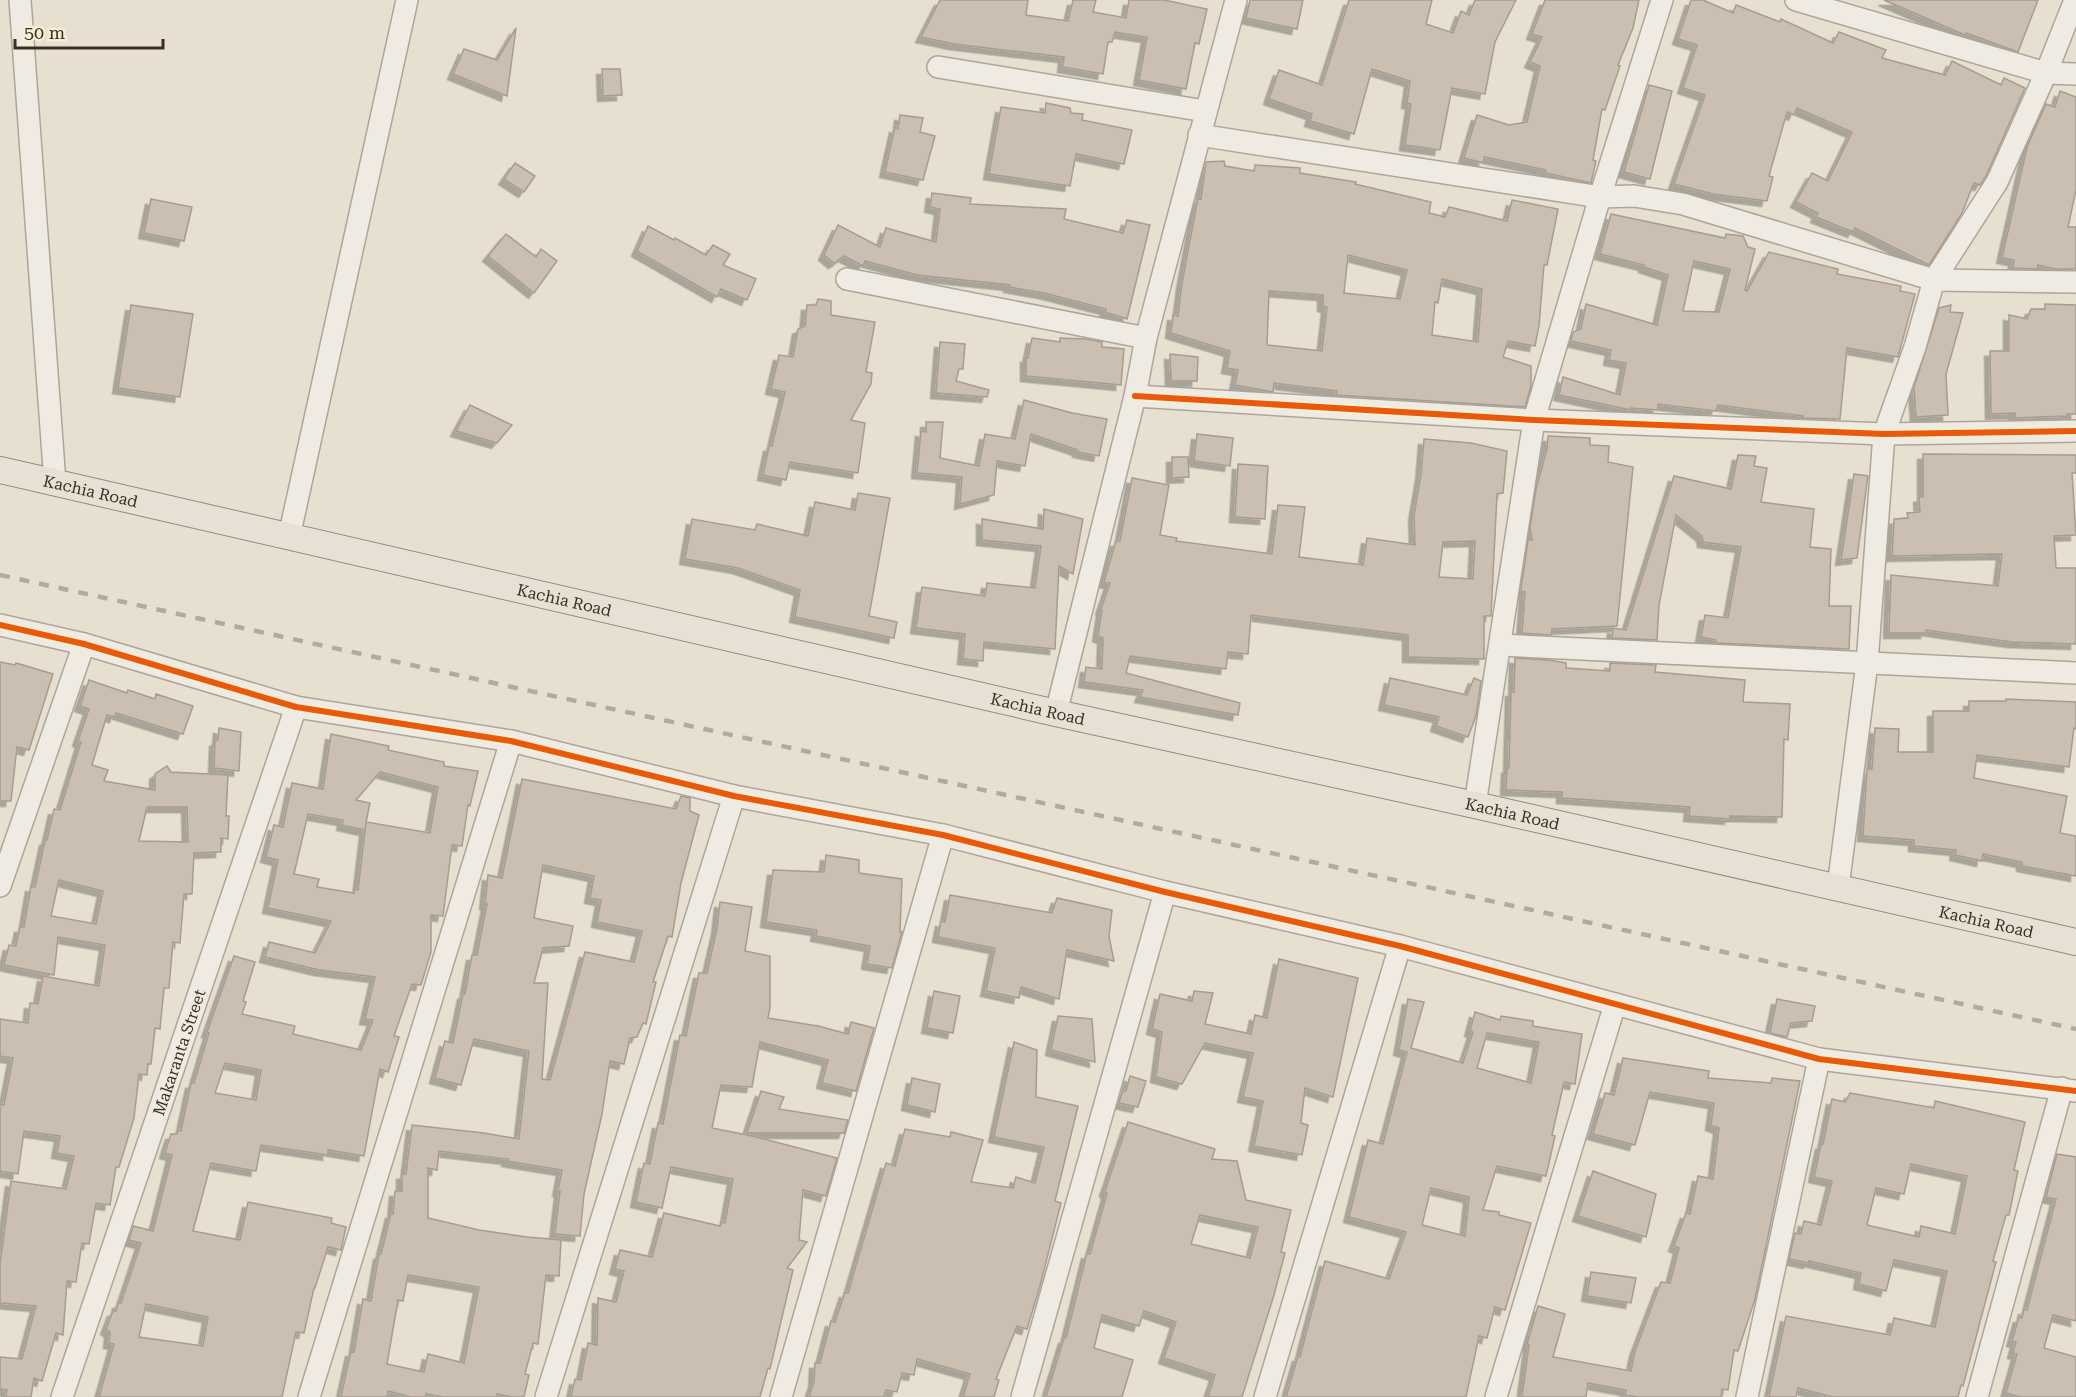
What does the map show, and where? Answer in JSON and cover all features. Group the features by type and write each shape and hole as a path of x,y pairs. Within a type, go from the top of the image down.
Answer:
{"main road":[{"name":"Kachia Road","path":"0,470 1056,713 1475,805 2076,942"}],"street":[{"path":"20,0 55,483"},
{"path":"289,537 407,0"},
{"path":"1056,713 1135,396 1146,338 1236,0"},
{"path":"1475,805 1534,420 1600,197 1662,0"},
{"path":"1796,0 2046,73 2076,74"},
{"path":"1838,887 1867,663 1884,434 1915,347 1934,280 1997,182 2046,73 2075,0"},
{"path":"938,67 1205,111"},
{"path":"1199,135 1600,197 1634,196 1683,204 1934,280 2076,282"},
{"path":"847,279 1146,338"},
{"path":"1135,396 1534,420 1884,434 2076,431"},
{"path":"0,625 84,644 296,707 511,741 734,796 943,835 1165,892 1400,945 1819,1059 2069,1090 1977,1397"},
{"path":"0,886 84,644"},
{"path":"1500,645 2076,673"},
{"name":"Makaranta Street","path":"62,1397 296,707"},
{"path":"309,1397 511,741"},
{"path":"546,1397 734,796"},
{"path":"781,1397 943,835"},
{"path":"1022,1397 1165,892"},
{"path":"1265,1397 1400,945"},
{"path":"1497,1397 1616,1004"},
{"path":"1747,1397 1819,1059"}],"building":[{"path":"940,0 1028,0 1026,15 1068,21 1073,0 1096,0 1093,12 1126,18 1129,0 1164,0 1207,9 1199,44 1195,43 1186,89 1139,80 1147,37 1115,32 1112,42 1108,42 1103,74 1063,67 1064,57 954,44 921,37"},
{"path":"1250,0 1303,0 1297,29 1246,18"},
{"path":"1349,0 1432,0 1426,24 1453,33 1461,11 1469,15 1475,0 1516,0 1495,42 1485,94 1452,88 1440,150 1405,145 1411,104 1407,103 1410,81 1372,69 1354,134 1310,121 1312,114 1269,99 1279,70 1322,85"},
{"path":"1545,0 1639,0 1633,28 1618,65 1620,66 1605,110 1602,109 1591,183 1546,173 1546,170 1484,157 1484,163 1464,158 1477,115 1509,125 1527,122 1540,66 1530,62 1542,37 1532,34"},
{"path":"1691,0 1703,0 1733,13 1736,5 1780,22 1781,19 1833,43 1839,32 1886,50 1882,58 1945,75 1952,61 2001,85 2004,78 2025,88 1986,176 1980,185 1974,183 1962,213 1929,265 1855,228 1853,232 1816,217 1818,213 1796,202 1812,173 1828,181 1852,132 1797,108 1794,115 1787,112 1769,176 1773,177 1767,201 1713,194 1674,184 1705,95 1683,88 1697,45 1678,39"},
{"path":"1884,0 2038,0 2018,52 1966,33 1965,35"},
{"path":"516,28 507,96 453,74 464,49 497,60"},
{"path":"602,69 620,69 622,95 603,96"},
{"path":"1649,85 1672,91 1650,179 1624,172"},
{"path":"2060,91 2076,97 2076,190 2068,227 2076,227 2076,269 2055,269 2038,265 2037,269 2013,268 2014,260 2002,258 2027,147 2046,104 2055,107"},
{"path":"1046,103 1070,108 1071,113 1083,114 1082,120 1132,130 1124,164 1076,154 1070,186 989,174 1001,107 1045,113"},
{"path":"900,115 923,118 920,132 935,136 923,180 885,172"},
{"path":"1224,161 1225,166 1254,171 1255,165 1300,168 1300,173 1356,182 1355,184 1431,202 1429,213 1445,217 1449,207 1507,221 1512,200 1558,209 1547,265 1544,265 1535,346 1508,341 1503,357 1531,366 1531,386 1525,407 1336,395 1337,391 1274,383 1273,392 1235,385 1238,370 1227,368 1230,351 1171,333 1173,315 1178,316 1182,283 1198,198 1201,199 1206,162","holes":["1348,255 1407,270 1400,299 1344,293","1442,279 1482,289 1478,342 1432,335 1435,302 1438,303","1269,291 1323,295 1323,306 1327,307 1322,351 1267,345"]},
{"path":"515,163 535,176 524,192 504,179"},
{"path":"932,193 971,198 970,204 1066,209 1064,219 1123,233 1127,220 1150,225 1127,319 1105,312 1106,309 1044,293 1009,287 1010,285 917,275 865,261 863,266 844,256 834,263 824,255 838,225 880,247 886,228 936,242 940,209 930,207"},
{"path":"151,199 192,207 184,241 144,233"},
{"path":"1611,214 1725,238 1726,234 1743,236 1748,247 1755,249 1745,290 1747,291 1769,252 1838,269 1837,274 1901,286 1900,291 1915,294 1898,357 1847,348 1840,419 1803,418 1803,416 1718,405 1716,411 1658,404 1658,410 1631,408 1631,410 1559,395 1563,377 1620,395 1626,363 1609,360 1611,350 1571,341 1573,332 1581,329 1586,304 1657,325 1668,275 1644,267 1644,265 1600,254","holes":["1694,261 1730,269 1719,312 1683,311"]},
{"path":"648,226 706,255 713,245 730,254 723,265 756,279 747,300 721,289 717,297 637,251"},
{"path":"506,234 536,257 541,249 557,261 534,293 488,256"},
{"path":"818,299 831,301 831,315 875,322 866,372 872,373 871,384 851,420 865,423 858,473 790,462 786,480 763,475 785,392 771,389 779,355 793,357 798,329 805,326 807,305 816,305"},
{"path":"2045,304 2076,305 2076,414 2015,418 2015,413 1991,414 1990,351 2009,351 2009,315 2027,319 2031,309 2045,309"},
{"path":"131,305 193,314 180,397 118,388"},
{"path":"1951,305 1950,312 1963,313 1946,374 1948,415 1916,417 1914,387 1939,308"},
{"path":"1032,338 1060,342 1060,338 1086,339 1102,342 1102,347 1124,349 1121,385 1026,376 1026,357 1028,358"},
{"path":"940,342 965,344 963,369 959,369 956,381 989,390 987,397 936,393"},
{"path":"1170,354 1198,357 1197,381 1171,381"},
{"path":"1024,400 1072,413 1107,419 1099,456 1078,452 1078,450 1031,434 1025,466 997,461 994,495 960,504 962,477 917,473 921,431 926,432 926,422 943,422 940,458 979,466 985,434 1015,439"},
{"path":"470,405 512,425 497,443 456,431"},
{"path":"1197,434 1233,438 1230,466 1194,461"},
{"path":"1548,436 1590,438 1590,445 1609,446 1608,462 1633,467 1617,626 1552,629 1551,635 1522,633 1525,592 1521,589 1528,540 1532,540 1530,528 1536,489 1547,449"},
{"path":"1424,439 1471,443 1507,451 1503,493 1497,494 1491,616 1484,616 1484,659 1408,657 1408,635 1251,615 1248,654 1228,652 1226,669 1130,656 1126,673 1240,703 1238,715 1140,697 1143,690 1084,682 1086,667 1102,669 1103,638 1098,636 1101,609 1110,583 1104,582 1116,541 1120,541 1132,478 1169,485 1160,535 1177,538 1176,541 1272,554 1278,505 1305,507 1299,557 1363,565 1367,538 1415,545 1414,515","holes":["1475,541 1473,579 1439,577 1443,542"]},
{"path":"1923,454 2076,455 2076,473 2072,473 2076,535 2054,536 2056,568 2076,568 2076,644 2012,642 1926,630 1926,633 1889,633 1891,575 1998,586 2002,554 1892,556 1894,519 1908,518 1907,513 1920,512 1919,497 1923,497"},
{"path":"1738,455 1756,456 1754,466 1767,468 1761,502 1814,509 1810,547 1831,549 1829,606 1851,606 1849,649 1716,643 1716,640 1701,637 1705,615 1728,618 1741,547 1703,542 1702,536 1676,515 1659,605 1657,640 1612,638 1613,628 1626,630 1674,476 1731,489"},
{"path":"1172,457 1188,457 1189,477 1172,478"},
{"path":"1238,464 1268,466 1265,519 1235,517"},
{"path":"1854,474 1868,476 1857,558 1841,560"},
{"path":"858,493 890,498 869,616 897,622 894,638 795,617 800,590 738,568 685,559 692,519 755,530 757,524 808,536 815,502 855,510"},
{"path":"1044,509 1083,519 1073,574 1059,566 1055,649 984,642 983,661 963,659 965,634 916,628 922,587 985,596 987,583 1035,588 1041,546 982,540 982,519 1043,529"},
{"path":"1515,658 1566,663 1566,668 1610,671 1610,663 1656,665 1655,672 1745,680 1743,702 1790,704 1788,740 1784,739 1782,817 1730,816 1730,819 1689,816 1690,807 1562,798 1562,792 1506,790"},
{"path":"0,662 15,665 16,663 53,674 29,750 17,747 11,801 0,801"},
{"path":"1390,678 1467,695 1474,678 1481,681 1476,716 1468,737 1436,726 1439,717 1384,705"},
{"path":"89,680 127,693 128,690 155,699 156,694 193,706 183,734 116,713 115,717 107,715 92,765 108,770 104,781 155,790 155,774 167,766 171,772 228,775 226,816 229,816 228,839 221,838 221,852 194,853 192,894 184,894 180,943 173,942 169,988 164,988 160,1029 155,1028 151,1064 148,1064 147,1075 139,1074 134,1118 119,1167 116,1167 110,1205 96,1203 89,1244 82,1243 76,1282 67,1281 63,1335 56,1333 42,1381 34,1378 31,1397 6,1397 7,1390 0,1389 0,1357 22,1359 36,1306 0,1303 0,1264 11,1181 66,1189 74,1156 57,1153 60,1136 24,1131 18,1174 0,1171 0,1104 4,1105 13,1058 0,1056 0,1019 28,1023 30,1003 38,1004 43,976 99,986 105,945 58,937 54,975 4,965 9,945 16,946 20,927 24,927 31,886 35,887 54,809 60,810 81,742 78,741 89,709 80,706","holes":["147,807 187,807 188,842 139,841","59,880 103,891 96,924 51,916"]},
{"path":"2006,699 2076,702 2076,729 2074,728 2069,767 1977,755 1974,778 2067,796 2060,833 2076,836 2076,876 2022,866 2022,862 1983,854 1982,861 1955,855 1956,850 1914,846 1914,840 1863,836 1867,769 1872,769 1875,728 1899,729 1898,752 1933,752 1933,711 1969,711 1969,701 2006,701"},
{"path":"219,728 241,732 239,771 214,768 215,741 218,740"},
{"path":"331,734 389,746 388,750 444,762 444,766 478,771 470,806 468,805 462,846 452,845 443,916 431,915 431,952 421,985 412,984 394,1036 399,1037 388,1072 380,1069 364,1156 328,1150 328,1155 261,1145 256,1171 211,1163 193,1231 240,1240 248,1202 332,1218 331,1223 346,1227 341,1250 328,1247 314,1288 304,1333 296,1332 282,1397 99,1397 114,1344 109,1343 110,1332 106,1329 113,1311 116,1311 118,1303 121,1303 141,1243 129,1240 133,1226 153,1231 172,1155 165,1153 171,1134 177,1134 178,1130 181,1131 191,1083 194,1083 209,1033 207,1032 234,956 255,962 243,1001 246,1002 242,1014 295,1026 293,1034 361,1050 373,1020 365,1019 375,977 319,970 265,957 269,942 315,953 331,921 268,908 278,860 266,857 274,825 283,827 292,783 323,789","holes":["380,772 438,787 430,833 366,822 370,803 356,800","308,814 343,820 342,825 365,830 366,823 358,890 354,889 354,893 317,887 319,879 294,874","225,1063 261,1070 256,1100 215,1093","146,1304 208,1317 203,1346 139,1337"]},
{"path":"522,779 676,809 681,796 690,798 690,811 699,815 681,883 672,937 668,936 653,982 656,982 646,1024 643,1023 637,1037 630,1038 624,1064 610,1061 602,1114 584,1194 580,1236 555,1234 562,1170 507,1161 508,1159 439,1151 437,1170 428,1168 428,1218 479,1230 561,1240 559,1276 546,1275 538,1344 533,1343 525,1374 529,1375 524,1397 497,1394 497,1397 442,1397 426,1394 426,1397 411,1397 388,1391 387,1397 341,1397 351,1351 354,1352 363,1299 371,1301 379,1254 381,1254 391,1213 393,1214 395,1191 402,1191 402,1174 406,1174 412,1125 519,1139 529,1051 474,1039 461,1085 435,1078 445,1041 453,1043 472,955 477,955 487,904 485,904 488,875 502,878","holes":["543,865 594,876 590,898 601,900 597,922 642,931 634,962 585,952 550,1080 542,1079 548,983 534,983 543,948 569,946 573,926 534,918","408,1275 479,1287 464,1363 428,1354 424,1372 387,1364 398,1300 403,1301"]},
{"path":"826,855 859,860 859,873 902,879 900,932 902,932 892,968 867,964 870,946 816,936 817,930 766,922 773,870 824,872"},
{"path":"950,895 1052,913 1057,898 1112,910 1109,936 1114,961 1067,950 1059,999 1021,987 1019,998 986,991 995,948 938,937 941,921 945,922"},
{"path":"720,902 752,907 745,951 770,956 768,1018 818,1026 848,1034 851,1022 874,1028 856,1091 822,1083 828,1060 760,1042 752,1087 721,1085 712,1128 837,1158 826,1196 803,1190 799,1240 807,1242 787,1268 793,1270 770,1369 768,1368 760,1397 571,1397 575,1379 581,1380 588,1343 597,1345 598,1298 616,1302 624,1271 615,1269 620,1250 652,1257 664,1213 720,1226 721,1222 725,1223 733,1179 671,1167 662,1208 636,1202 644,1163 650,1164 658,1123 663,1124 680,1035 686,1036 699,973 707,973 717,929"},
{"path":"1279,959 1358,978 1333,1097 1305,1088 1301,1123 1308,1125 1302,1155 1254,1146 1263,1101 1243,1097 1253,1053 1205,1043 1182,1084 1156,1077 1162,1032 1152,1029 1160,994 1192,1001 1194,991 1213,993 1205,1024 1251,1034 1255,1015 1267,1018"},
{"path":"934,991 960,996 953,1033 927,1028"},
{"path":"1408,999 1424,1002 1411,1048 1463,1063 1473,1032 1470,1031 1475,1012 1500,1020 1501,1016 1533,1021 1533,1026 1582,1034 1575,1084 1564,1082 1552,1135 1555,1136 1546,1176 1497,1166 1483,1210 1499,1212 1499,1215 1531,1223 1505,1310 1495,1307 1487,1338 1479,1336 1466,1397 1286,1397 1298,1356 1300,1357 1325,1261 1389,1279 1406,1232 1349,1217 1368,1140 1383,1144 1407,1052 1399,1050","holes":["1487,1033 1539,1042 1531,1083 1477,1068","1431,1188 1469,1197 1465,1236 1422,1225"]},
{"path":"1777,999 1815,1006 1812,1021 1791,1023 1787,1037 1770,1033"},
{"path":"1058,1016 1092,1019 1095,1062 1051,1050"},
{"path":"1014,1042 1037,1050 1036,1097 1078,1106 1055,1201 1061,1203 1040,1286 1027,1329 1017,1326 996,1379 999,1380 994,1397 963,1397 970,1374 917,1359 914,1375 902,1373 897,1392 886,1390 884,1397 809,1397 814,1382 815,1363 820,1363 831,1321 835,1322 845,1292 848,1293 886,1163 895,1166 905,1129 950,1137 951,1132 983,1140 971,1182 1013,1188 1016,1177 1035,1183 1044,1147 994,1137"},
{"path":"1623,1058 1709,1071 1708,1078 1771,1083 1772,1078 1800,1081 1755,1299 1738,1351 1734,1350 1728,1390 1722,1389 1721,1397 1638,1397 1625,1395 1626,1390 1588,1383 1586,1397 1522,1397 1529,1345 1527,1344 1538,1306 1565,1314 1553,1357 1631,1371 1635,1351 1661,1282 1670,1283 1679,1248 1674,1246 1686,1213 1690,1214 1698,1176 1713,1179 1719,1128 1711,1125 1714,1103 1650,1092 1635,1145 1593,1134 1605,1093 1614,1095"},
{"path":"1130,1076 1146,1081 1138,1107 1119,1103 1122,1092 1126,1091"},
{"path":"912,1078 940,1084 935,1112 907,1105"},
{"path":"761,1091 784,1097 779,1109 848,1120 844,1133 747,1133"},
{"path":"1850,1093 1934,1108 1935,1101 2025,1122 2014,1170 2018,1171 2009,1215 2006,1215 1993,1261 1996,1262 1963,1386 1961,1385 1958,1397 1833,1397 1798,1388 1796,1397 1769,1397 1786,1316 1890,1335 1894,1318 1935,1327 1947,1271 1894,1260 1886,1291 1859,1284 1861,1273 1809,1261 1809,1263 1789,1259 1795,1233 1801,1234 1804,1221 1821,1225 1832,1181 1814,1177 1832,1099 1845,1102","holes":["1911,1164 1967,1176 1955,1234 1921,1226 1919,1237 1867,1225 1876,1188 1904,1194"]},
{"path":"1128,1122 1215,1149 1212,1159 1237,1161 1246,1200 1291,1210 1281,1252 1285,1253 1274,1295 1242,1397 1208,1397 1215,1375 1164,1358 1176,1322 1144,1311 1139,1326 1102,1315 1094,1348 1133,1360 1122,1397 1046,1397 1064,1338 1066,1338 1087,1253 1090,1254 1107,1194 1105,1191","holes":["1200,1215 1258,1227 1250,1258 1191,1244"]},
{"path":"2057,1154 2076,1157 2076,1321 2053,1315 2044,1348 2076,1357 2076,1397 2020,1397 2006,1393 2017,1354 2013,1353 2016,1342 2012,1341 2019,1317 2022,1318 2024,1309 2027,1310 2056,1199 2046,1197"},
{"path":"1593,1171 1656,1194 1646,1237 1578,1216"},
{"path":"1591,1272 1636,1278 1631,1303 1587,1296"}],"railway":[{"path":"0,575 2076,1029"}],"cycle path":[{"path":"1135,396 1534,420 1884,434 2076,431"},
{"path":"0,625 84,644 296,707 511,741 734,796 943,835 1165,892 1400,946 1819,1059 2076,1091"}]}
